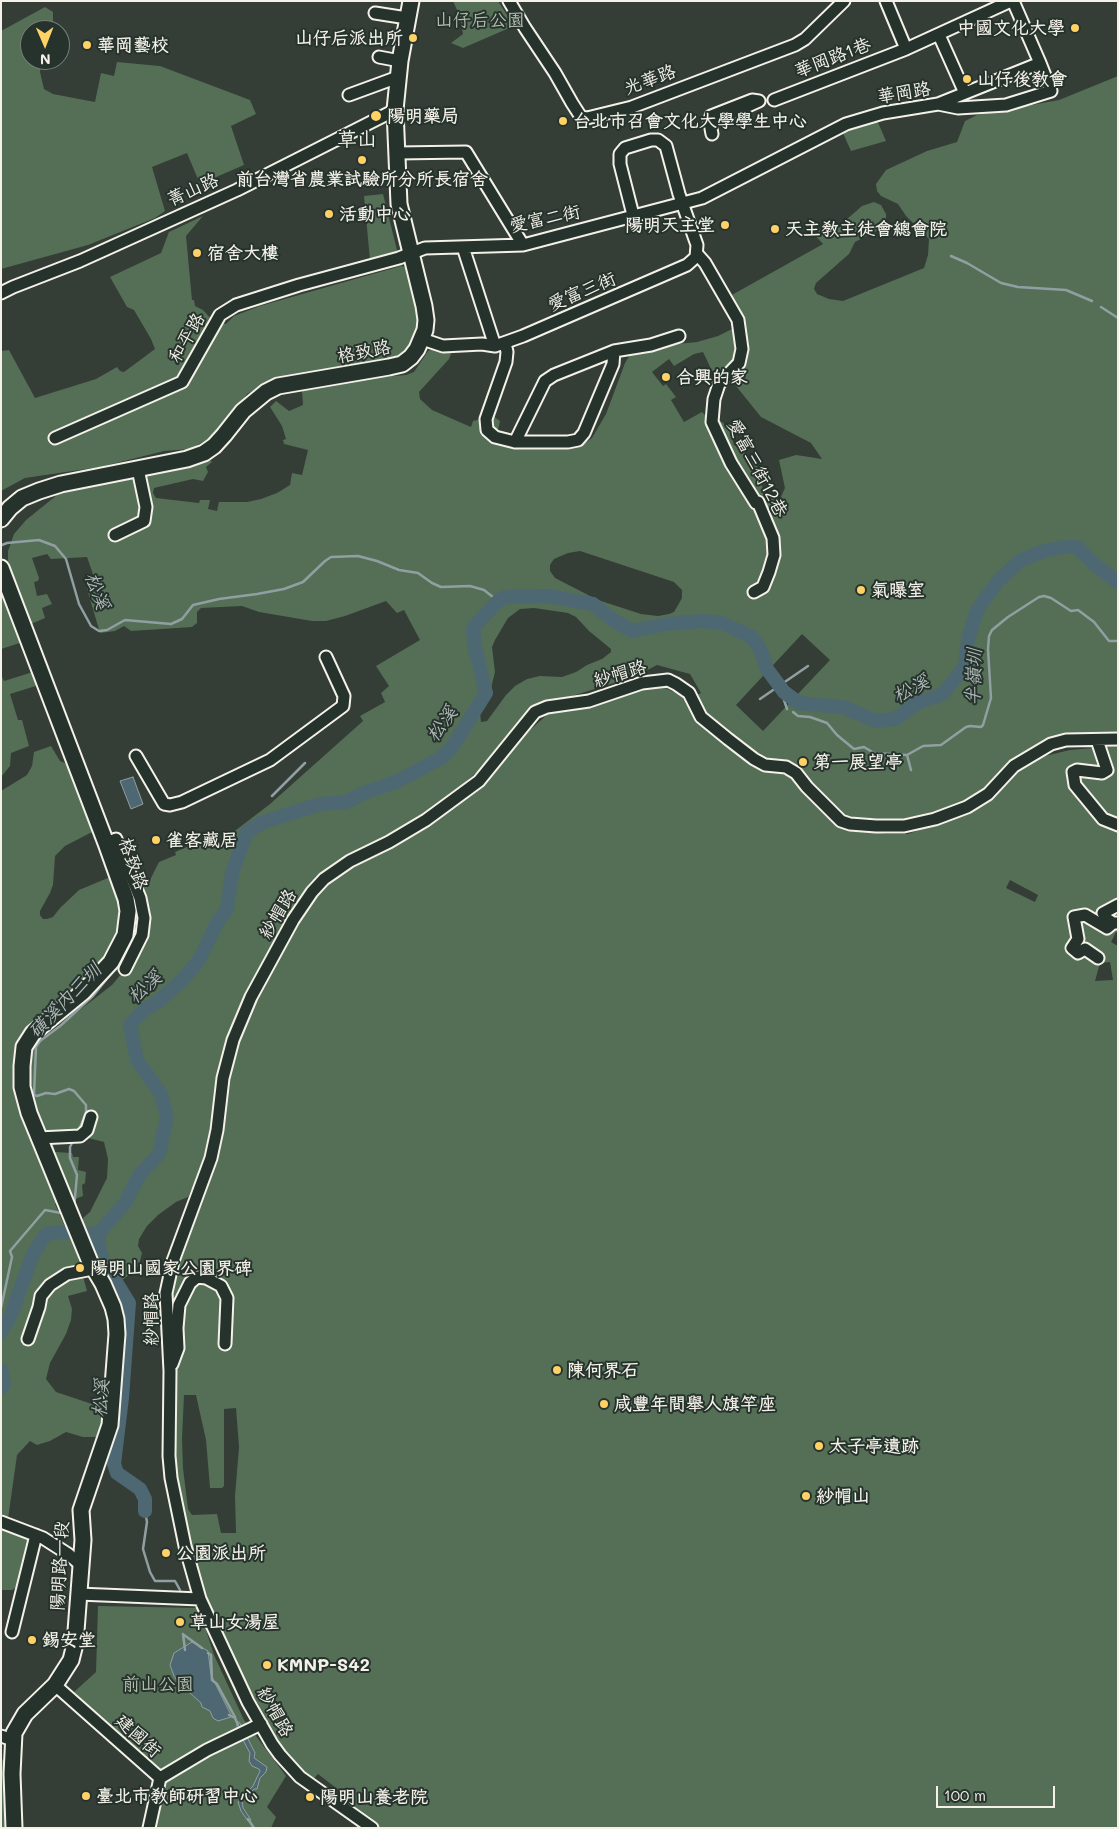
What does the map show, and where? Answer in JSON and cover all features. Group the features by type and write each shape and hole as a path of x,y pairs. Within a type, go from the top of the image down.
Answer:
{"main road":[{"name":"格致路","path":"1,519 22,498 39,491 61,484 138,469 204,453 214,446 243,411 256,399 272,389 291,383 402,364 414,353 425,330 425,313 399,204 395,110 400,61 410,1"},
{"name":"格致路","path":"1,568 106,843 121,868 128,911 125,936 110,962 83,992 33,1033 24,1047 22,1066 22,1086 29,1113 92,1266"},
{"name":"陽明路一段","path":"14,1828 7,1738 14,1733 25,1714 56,1685 71,1660 75,1644 83,1540 81,1510 110,1425 117,1334 116,1319 106,1291 92,1266"}],"street":[{"name":"光華路","path":"509,1 572,103 582,117 586,118 632,106 795,45 805,39 844,1"},
{"path":"886,1 906,49"},
{"name":"華岡路1巷","path":"774,100 906,49 1012,1"},
{"name":"華岡路","path":"682,202 702,198 846,124 883,113 938,104 958,108 1006,106 1051,91 1012,1"},
{"path":"376,12 408,18"},
{"path":"939,35 965,93"},
{"path":"379,57 400,61"},
{"path":"938,104 1040,62"},
{"path":"349,96 398,77"},
{"name":"菁山路","path":"1,293 80,261 237,190 395,110"},
{"path":"633,216 620,164 620,154 625,148 651,140 658,140 666,146 697,245 697,254"},
{"path":"397,153 466,152 523,245"},
{"name":"愛富二街","path":"412,253 425,248 523,245 682,202"},
{"path":"463,247 500,345 507,352 506,362 486,419 486,430 495,437 515,442 568,442 578,440 584,433 613,364 614,351"},
{"name":"和平路","path":"54,438 182,382 220,315 236,305 412,253"},
{"name":"愛富三街","path":"422,339 443,346 500,345 688,265 697,254"},
{"name":"愛富三街12巷","path":"697,254 705,263 738,320 742,349 739,363 719,384 714,399 712,422 731,462 756,503 758,502 773,538 774,555 769,572 763,587 754,592"},
{"path":"515,442 545,381 554,375 614,351 679,336"},
{"path":"115,535 144,521 146,507 138,469"},
{"path":"136,756 164,804 170,806 270,760 343,706 344,696 326,657"},
{"name":"紗帽路","path":"372,1828 300,1777 280,1755 248,1702 200,1598 171,1478 170,1370 166,1294 173,1261 211,1158 218,1130 223,1078 233,1040 292,920 324,879 350,861 426,820 479,781 535,712 547,707 589,701 642,683 668,680 688,693 701,717 750,756 765,764 786,767 796,774 841,821 850,824 904,826 935,818 967,807 988,794 1014,766 1050,744 1066,740 1118,740"},
{"path":"1097,740 1107,770 1102,773 1077,770 1073,772 1075,785 1103,820 1118,826"},
{"path":"121,868 140,898 144,918 142,935 125,969"},
{"path":"1115,923 1107,920 1103,913 1118,905"},
{"path":"1098,958 1085,949 1078,953 1072,948 1078,939 1074,917 1085,915 1107,928 1115,923"},
{"path":"38,1138 80,1136 87,1130 91,1117"},
{"path":"28,1339 41,1296 50,1285 67,1274 92,1266"},
{"path":"170,1370 178,1348 179,1305 190,1283 198,1277 206,1278 221,1286 227,1298 225,1344"},
{"path":"1,1522 43,1538 81,1565"},
{"path":"12,1632 36,1535"},
{"path":"78,1594 200,1598"},
{"name":"建國街","path":"56,1685 160,1778 149,1828"},
{"path":"160,1778 207,1750 261,1724"}],"green space":[{"name":"山仔后公園","path":"453,1 498,1 514,26 463,48 451,43 463,34 460,17"},
{"path":"45,7 53,12 53,20 21,20"},
{"path":"20,21 20,70 40,70 44,89 53,94 95,102 101,73 114,76 117,62 160,66 250,100 256,114 231,126 244,165 200,184 187,153 152,167 165,211 155,218 88,245 1,269 1,31"},
{"path":"1118,76 1118,734 1067,735 1044,741 986,791 956,808 893,823 883,823 846,817 819,795 792,762 760,757 728,731 702,714 694,697 701,693 690,674 657,665 636,676 569,697 546,701 518,721 478,771 453,793 399,832 310,890 294,908 241,1004 222,1059 204,1162 188,1197 176,1202 158,1215 147,1226 139,1239 138,1246 142,1253 139,1265 122,1280 129,1295 122,1315 87,1238 82,1221 90,1212 107,1178 108,1159 104,1142 84,1137 52,1140 55,1152 72,1153 73,1157 79,1157 78,1170 86,1172 85,1183 82,1185 83,1196 75,1199 65,1190 28,1099 27,1051 112,985 132,961 146,905 147,897 143,885 149,882 159,862 176,855 175,852 208,838 214,847 270,804 363,721 360,716 385,702 381,693 389,686 376,666 420,640 404,610 397,613 386,601 326,621 312,621 259,612 242,606 201,608 197,612 197,623 192,627 131,631 124,626 115,631 100,633 87,589 96,583 87,557 51,559 47,554 32,558 39,578 38,581 34,582 37,596 47,594 52,604 42,608 45,618 31,624 10,577 8,551 14,534 26,520 57,495 84,485 208,458 212,462 206,467 208,472 203,481 193,479 154,488 153,493 156,498 199,503 200,500 210,500 208,509 217,511 219,502 247,502 277,493 290,485 292,473 302,475 308,450 284,444 283,440 286,439 282,426 270,407 276,401 289,411 303,405 302,391 319,385 406,375 414,372 428,351 435,348 450,351 451,354 449,359 419,392 420,399 432,410 471,427 473,421 493,416 500,421 498,430 524,438 577,446 585,443 592,438 606,414 625,363 630,355 677,344 697,342 746,325 730,296 823,244 812,232 839,226 862,206 874,202 881,205 886,214 886,226 855,242 849,254 816,283 814,289 817,294 829,299 843,301 924,268 928,255 929,239 906,216 898,204 881,196 877,191 876,184 886,170 927,151 957,142 965,121 977,115 1059,100","holes":["703,352 712,371 736,372 732,381 761,417 811,443 822,459 796,455 779,460 785,488 780,499 775,500 774,497 765,498 757,466 749,459 742,448 734,445 730,428 719,420 707,417 702,412 684,422 671,400 676,397 666,384 663,386 652,372 669,359 674,366 694,354","580,551 674,582 682,590 682,598 674,612 658,616 641,614 598,600 555,578 550,571 550,565 554,559 568,553","534,608 568,613 576,617 589,631 611,649 611,652 602,659 562,677 540,676 527,679 515,686 506,695 487,721 481,722 480,712 489,696 495,672 492,647 508,618 520,609","802,634 830,660 763,731 736,705"]},
{"path":"873,111 886,141 851,151 838,122"},
{"path":"383,194 398,254 370,260 364,196"},
{"path":"203,216 186,236 192,300 194,300 195,306 203,310 213,321 226,324 234,316 260,306 401,266 410,268 420,305 417,335 410,347 395,359 266,383 247,394 215,435 190,449 164,451 100,467 25,478 1,491 1,351 9,350 35,398 96,379 117,367 120,371 124,372 155,349 134,310 127,307 110,277 161,253 169,232"},
{"path":"1,586 23,642 1,649"},
{"path":"33,672 39,685 10,694 18,720 22,720 29,746 11,753 10,766 1,777 1,675 4,681"},
{"path":"650,686 663,687 683,696 699,718 760,768 773,772 787,772 840,827 886,834 908,834 964,813 1016,771 1045,756 1070,750 1118,746 1118,933 1116,932 1111,942 1118,946 1118,1828 376,1828 348,1809 353,1801 318,1774 311,1782 278,1743 235,1664 209,1611 189,1543 173,1477 169,1307 177,1262 237,1044 255,1000 275,958 317,893 344,870 373,856 466,798 490,778 529,731 549,713 569,708 591,707","holes":["1010,880 1038,895 1035,902 1006,888","1110,962 1113,980 1095,981 1100,963","184,1395 196,1395 206,1440 210,1488 222,1488 224,1486 224,1409 236,1408 239,1447 235,1496 236,1533 221,1533 217,1514 192,1515 188,1509 182,1439"]},
{"path":"51,746 60,761 72,766 96,830 65,846 55,856 53,885 40,911 40,915 43,919 53,917 79,890 115,875 123,926 109,957 18,1056 60,1200 55,1204 77,1254 87,1291 68,1296 72,1309 71,1320 66,1334 50,1363 46,1379 56,1392 92,1404 107,1416 101,1432 96,1437 83,1437 66,1432 50,1441 37,1445 30,1441 17,1455 8,1519 30,1540 20,1585 12,1590 1,1590 1,791 27,775 32,766 34,752"},
{"name":"前山公園","path":"98,1606 199,1608 214,1655 244,1720 286,1776 267,1807 276,1817 271,1828 152,1828 163,1779 74,1692 96,1672"},
{"path":"1,1757 4,1762 7,1801 6,1828 1,1828"}],"water":[{"path":"133,777 143,804 131,809 120,781"},
{"path":"192,1642 208,1651 211,1675 231,1717 218,1721 213,1718 210,1711 202,1707 201,1703 182,1688 174,1676 170,1665 174,1653"},
{"path":"237,1722 242,1727 255,1753 254,1758 267,1767 266,1772 260,1778 257,1789 254,1789 242,1801 243,1808 251,1820 248,1821 241,1811 238,1802 253,1786 260,1771 252,1766 249,1761 250,1753 237,1729"}],"waterway":[{"path":"951,256 1001,283 1018,287 1066,290 1092,301"},
{"path":"1101,307 1118,318"},
{"name":"松溪","path":"2,545 39,540 55,546 66,559 79,604 91,626 99,631 107,630 125,620 171,624 182,619 193,605 284,589 303,582 331,557 358,556 377,561 399,570 418,573 441,587 470,586 484,590 498,601"},
{"name":"松溪","path":"145,1511 145,1499 140,1489 117,1473 114,1464 122,1398 129,1303 103,1261 98,1245 99,1233 125,1203 140,1174 159,1154 167,1117 161,1094 137,1060 130,1025 144,1010 159,1001 183,979 199,960 217,923 227,909 232,873 247,832 261,823 320,804 346,802 364,793 398,781 441,758 452,747 486,693 475,648 473,628 498,601 506,597 549,596 593,604 613,620 633,631 666,624 702,621 722,623 752,637 760,649 767,669 784,692 799,703 843,707 876,721 895,719 917,703 943,694 965,666 968,640 977,610 998,581 1021,560 1044,551 1064,547 1077,547 1095,565 1118,582"},
{"name":"半嶺圳","path":"793,712 798,716 810,717 827,723 837,735 854,749 864,747 874,753 907,755 923,746 941,745 966,727 981,727 983,725 991,698 989,636 992,630 1008,617 1039,597 1051,598 1071,611 1078,610 1094,622 1109,641 1118,641"},
{"path":"760,699 808,666"},
{"name":"半嶺圳","path":"784,692 787,709"},
{"path":"907,755 911,770"},
{"path":"272,796 305,763"},
{"name":"磺溪內三圳","path":"119,963 138,926"},
{"name":"磺溪內三圳","path":"78,1132 86,1113 86,1105 74,1091 69,1089 55,1094 34,1095 36,1047 40,1041 60,1026 93,996 114,970"},
{"name":"磺溪內三圳","path":"73,1141 70,1147 70,1158 77,1175 74,1208"},
{"name":"磺溪內三圳","path":"1,1308 12,1257 10,1251 45,1210 65,1212"},
{"path":"1,1332 10,1317 33,1254 46,1234 58,1232 99,1233"},
{"path":"1,1370 4,1384 1,1387"},
{"name":"松溪","path":"145,1511 147,1522 143,1549 150,1572 155,1581 175,1581 180,1590"},
{"name":"松溪","path":"183,1634 185,1650"},
{"name":"松溪","path":"184,1635 202,1648"},
{"name":"松溪","path":"208,1653 211,1655 212,1680 217,1684 235,1717"},
{"name":"松溪","path":"229,1715 235,1718 238,1725"},
{"name":"松溪","path":"248,1819 254,1828"}],"place":[{"name":"中國文化大學","path":"1075,28"},
{"name":"山仔后派出所","path":"413,38"},
{"name":"華岡藝校","path":"87,45"},
{"name":"山仔後教會","path":"967,79"},
{"name":"陽明藥局","path":"376,116"},
{"name":"台北市召會文化大學學生中心","path":"563,121"},
{"name":"前台灣省農業試驗所分所長宿舍","path":"362,160"},
{"name":"活動中心","path":"329,214"},
{"name":"陽明天主堂","path":"725,225"},
{"name":"天主教主徒會總會院","path":"775,229"},
{"name":"宿舍大樓","path":"197,253"},
{"name":"合興的家","path":"666,377"},
{"name":"氣曝室","path":"861,590"},
{"name":"第一展望亭","path":"803,762"},
{"name":"雀客藏居","path":"156,840"},
{"name":"陽明山國家公園界碑","path":"80,1268"},
{"name":"陳何界石","path":"557,1370"},
{"name":"咸豐年間舉人旗竿座","path":"604,1404"},
{"name":"太子亭遺跡","path":"819,1446"},
{"name":"紗帽山","path":"806,1496"},
{"name":"公園派出所","path":"166,1553"},
{"name":"草山女湯屋","path":"180,1622"},
{"name":"錫安堂","path":"32,1640"},
{"name":"KMNP-S42","path":"267,1665"},
{"name":"臺北市教師研習中心","path":"86,1796"},
{"name":"陽明山養老院","path":"310,1797"}],"district":[{"name":"草山","path":"357,140"}]}
